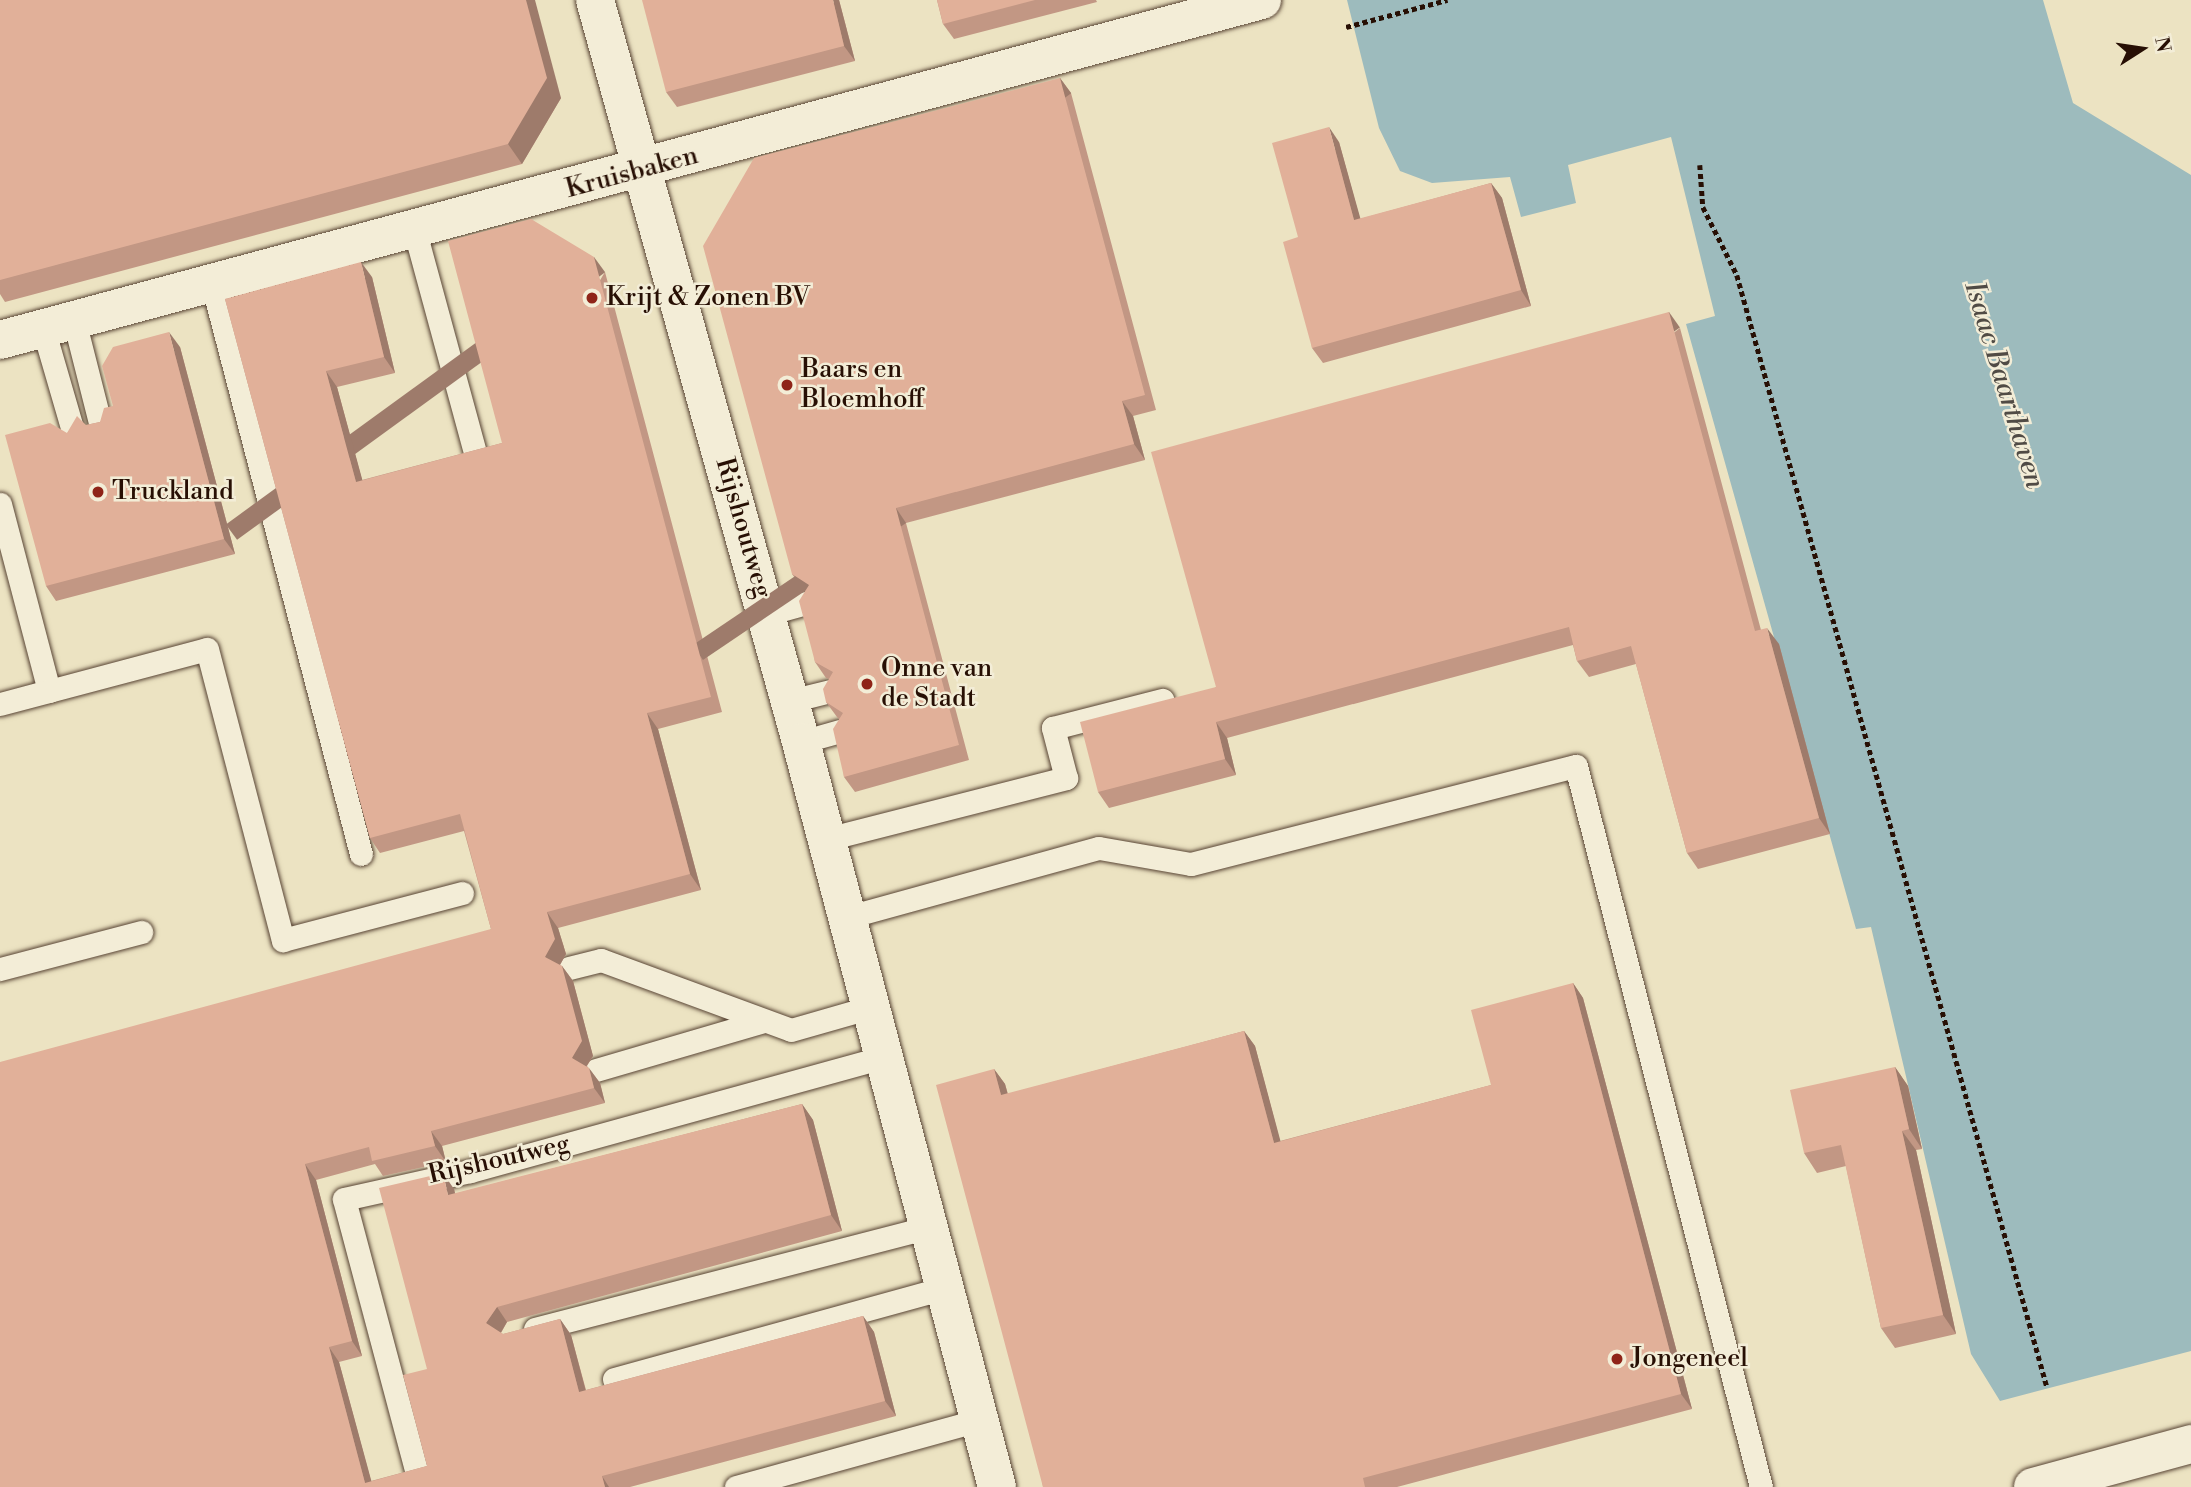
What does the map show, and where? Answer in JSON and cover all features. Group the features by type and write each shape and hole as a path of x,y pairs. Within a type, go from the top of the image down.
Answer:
{"street":[{"name":"Rijshoutweg","path":"596,0 802,742 997,1487"},
{"name":"Kruisbaken","path":"0,340 414,228 642,171 1262,0"},
{"path":"2033,1487 2191,1444"}],"lane":[{"path":"414,228 475,453"},
{"path":"212,283 361,854"},
{"path":"59,324 101,427"},
{"path":"59,324 74,435"},
{"path":"0,504 49,691"},
{"path":"767,614 806,603"},
{"path":"0,704 207,649 283,940 462,893"},
{"path":"790,701 830,691"},
{"path":"827,839 1066,778 1053,728 1162,700"},
{"path":"802,742 840,731"},
{"path":"848,917 1099,849 1191,863 1576,766 1760,1487"},
{"path":"0,969 141,932"},
{"path":"569,968 601,960 791,1030 870,1007"},
{"path":"596,1070 764,1021"},
{"name":"Rijshoutweg","path":"416,1470 344,1199 470,1171 884,1058"},
{"path":"511,1336 928,1227"},
{"path":"614,1379 945,1288"},
{"path":"736,1487 979,1420"}],"path":[{"path":"1346,27 1447,0"},
{"path":"1700,165 1703,207 1737,275 2046,1387"}],"water":[{"name":"Isaac Baarthaven","path":"1347,0 2043,0 2073,103 2191,175 2191,1351 2000,1401 1971,1354 1871,927 1856,929 1686,324 1715,316 1671,137 1568,165 1576,203 1521,217 1510,177 1432,183 1400,171 1379,128"}],"building":[{"path":"0,0 526,0 547,78 508,144 0,280"},
{"path":"642,0 833,0 844,46 666,92"},
{"path":"937,0 1035,0 943,24"},
{"path":"1060,78 1145,395 1122,401 1134,444 896,508 959,745 844,777 833,729 843,713 826,702 823,689 833,672 815,662 799,601 809,585 792,574 703,246 754,158"},
{"path":"1329,127 1354,220 1491,183 1521,290 1312,348 1283,242 1298,237 1272,143"},
{"path":"531,219 594,257 711,697 647,713 690,874 547,912 555,939 545,957 562,966 582,1041 572,1058 589,1068 594,1088 431,1131 435,1146 372,1161 369,1147 305,1164 352,1341 329,1347 365,1483 427,1466 403,1375 427,1369 379,1188 443,1173 448,1195 802,1104 831,1215 497,1307 486,1323 503,1334 560,1319 579,1392 863,1316 885,1401 602,1476 605,1487 0,1487 0,1062 491,929 460,814 370,838 225,299 361,262 384,357 326,371 356,482 502,443 448,241"},
{"path":"1669,312 1755,631 1767,628 1819,818 1687,853 1631,646 1577,661 1569,627 1216,722 1225,759 1098,792 1080,722 1216,687 1151,452"},
{"path":"169,332 224,539 46,586 5,435 50,423 67,433 77,416 86,425 100,422 104,408 113,406 102,366 113,347"},
{"path":"1573,983 1681,1394 1363,1478 1365,1487 1043,1487 936,1085 994,1069 1001,1095 1244,1031 1274,1143 1491,1085 1471,1010"},
{"path":"1895,1067 1909,1129 1902,1131 1943,1315 1881,1328 1841,1145 1804,1153 1790,1090"}],"place":[{"name":"Krijt & Zonen BV","path":"592,298"},
{"name":"Baars en Bloemhoff","path":"787,385"},
{"name":"Truckland","path":"98,492"},
{"name":"Onne van de Stadt","path":"867,684"},
{"name":"Jongeneel","path":"1617,1359"}]}
